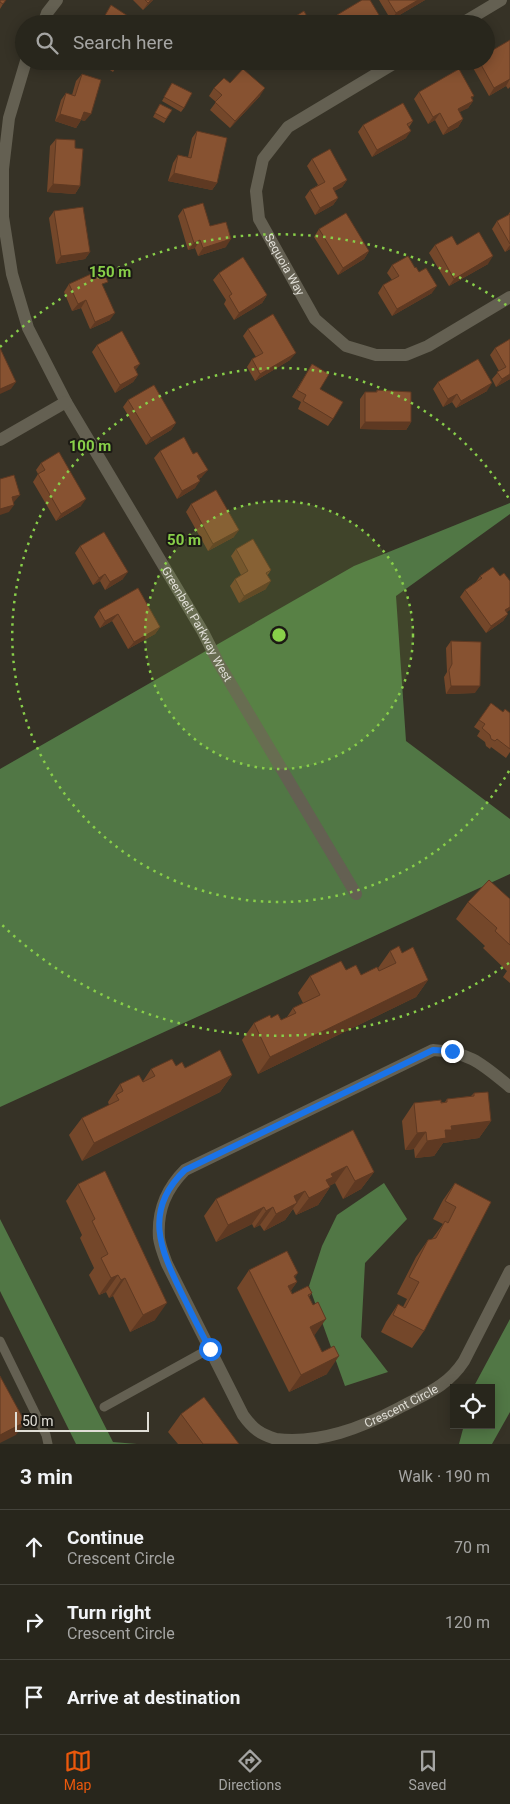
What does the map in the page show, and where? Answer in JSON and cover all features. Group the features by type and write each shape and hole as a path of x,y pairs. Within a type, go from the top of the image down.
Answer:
{"street":[{"path":"46,15 57,0"},
{"path":"476,15 501,0"},
{"name":"Greenbelt Parkway West","path":"23,70 5,117 3,217 12,274 28,328 66,402 356,894"},
{"name":"Sequoia Way","path":"383,70 288,127 263,158 256,191 258,219 315,320 346,346 376,355 406,355 428,346 510,297"},
{"path":"0,440 66,402"},
{"name":"Crescent Circle","path":"510,1086 469,1057 452,1051 433,1050 185,1170 173,1182 165,1195 160,1212 159,1238 167,1264 243,1415 250,1425 262,1434 288,1443 316,1443 360,1428 442,1385 454,1375 464,1362 510,1271"}],"lane":[{"path":"0,1340 46,1434 48,1444"},
{"path":"104,1407 210,1349"}],"green space":[{"path":"510,503 510,514 396,596 406,741 510,819 510,874 0,1107 0,769 354,566"},
{"path":"384,1183 407,1219 365,1263 361,1337 388,1372 345,1386 309,1286 322,1246 337,1215"},
{"path":"0,1219 113,1442 137,1444 76,1444 0,1291"},
{"path":"510,1319 510,1412 492,1444 459,1444 463,1429 495,1429 495,1384 475,1384"}],"building":[{"path":"362,0 370,0 379,15 337,15"},
{"path":"388,0 418,0 396,13"},
{"path":"111,5 126,15 105,15"},
{"path":"304,11 306,15 298,15"},
{"path":"510,40 510,79 494,88 484,70 495,70 495,49"},
{"path":"244,70 265,88 235,121 215,102 222,95 214,88 224,78 230,83"},
{"path":"460,70 474,96 471,97 473,101 458,109 463,119 448,128 440,113 433,117 419,92"},
{"path":"82,74 101,80 91,114 84,112 81,120 60,114 66,93 75,96"},
{"path":"172,83 192,93 184,108 164,97"},
{"path":"403,103 413,121 407,124 411,131 377,150 363,125"},
{"path":"160,104 172,110 166,119 155,113"},
{"path":"197,131 227,138 217,183 174,173 178,155 191,158"},
{"path":"56,139 75,140 75,148 83,149 80,186 53,184"},
{"path":"330,149 347,180 333,188 338,198 320,208 310,190 325,182 312,159"},
{"path":"203,203 210,226 226,222 231,239 203,248 200,240 194,243 183,209"},
{"path":"83,207 90,252 61,256 54,211"},
{"path":"346,213 369,251 343,268 319,229"},
{"path":"510,214 510,244 497,221"},
{"path":"479,232 493,256 454,279 435,245 452,236 457,245"},
{"path":"408,256 419,272 426,268 437,286 397,309 383,285 399,276 392,265"},
{"path":"243,257 267,295 239,313 229,296 232,294 219,273"},
{"path":"102,269 108,282 102,284 115,313 95,322 86,300 78,304 69,284"},
{"path":"273,314 296,353 260,374 252,359 263,353 248,329"},
{"path":"122,331 140,364 134,367 138,375 120,385 97,345"},
{"path":"510,339 510,374 502,379 497,372 506,367 495,348"},
{"path":"0,348 16,382 0,389"},
{"path":"478,359 492,383 461,401 457,394 448,399 438,382"},
{"path":"312,364 329,374 320,389 343,402 333,419 303,401 306,395 297,390"},
{"path":"154,385 176,423 151,438 128,400"},
{"path":"377,390 411,392 411,422 365,422 365,392 377,392"},
{"path":"184,437 193,454 197,452 208,470 197,476 200,481 182,491 160,451"},
{"path":"59,452 86,499 61,514 38,474 45,470 41,463"},
{"path":"14,475 20,495 12,497 14,505 0,509 0,479"},
{"path":"216,490 239,530 213,544 191,504"},
{"path":"104,532 128,572 110,582 105,574 99,578 80,546"},
{"path":"253,539 271,570 266,573 271,581 244,596 235,579 248,571 236,549"},
{"path":"493,567 500,576 504,573 510,581 510,607 505,610 508,614 491,626 465,590 482,578 480,576"},
{"path":"138,588 160,627 134,642 118,614 105,621 99,610"},
{"path":"451,641 481,642 480,686 451,686 449,670 452,664"},
{"path":"491,703 503,712 505,709 510,713 510,749 497,739 495,741 491,739 490,735 482,728 485,724 479,720"},
{"path":"489,880 510,899 510,945 495,931 497,928 468,902"},
{"path":"399,946 402,953 413,947 428,980 270,1057 254,1023 270,1015 271,1018 278,1014 281,1020 296,1013 293,1008 320,995 310,976 341,961 346,970 356,965 361,975 377,967 379,971 396,963 390,951"},
{"path":"220,1050 232,1075 94,1143 82,1118 119,1100 116,1095 123,1091 120,1084 139,1075 143,1082 155,1076 151,1069 172,1059 176,1066 182,1062 185,1068"},
{"path":"488,1092 491,1121 451,1126 452,1130 445,1130 446,1138 427,1141 426,1132 417,1133 414,1103 441,1100 441,1103 447,1102 447,1099 474,1096 474,1093"},
{"path":"353,1130 374,1172 355,1181 347,1166 331,1174 333,1177 326,1180 330,1187 309,1198 305,1191 294,1196 297,1203 276,1214 273,1207 266,1211 264,1207 228,1225 216,1199"},
{"path":"105,1171 167,1303 143,1315 125,1278 121,1280 118,1275 111,1278 101,1258 108,1254 92,1221 95,1219 78,1184"},
{"path":"455,1183 491,1202 424,1331 393,1315 398,1304 405,1308 419,1282 409,1277 428,1240 436,1238 445,1221 448,1223 456,1207 445,1201"},
{"path":"287,1251 298,1273 294,1276 297,1282 288,1286 292,1294 308,1286 312,1293 308,1295 313,1305 318,1302 326,1319 310,1327 322,1352 334,1346 339,1356 301,1375 249,1270"},
{"path":"0,1376 25,1422 0,1435"},
{"path":"204,1397 239,1444 203,1444 181,1414"}],"route":[{"path":"210,1349 167,1264 159,1238 160,1212 165,1195 173,1182 185,1170 433,1050 452,1051"}]}
